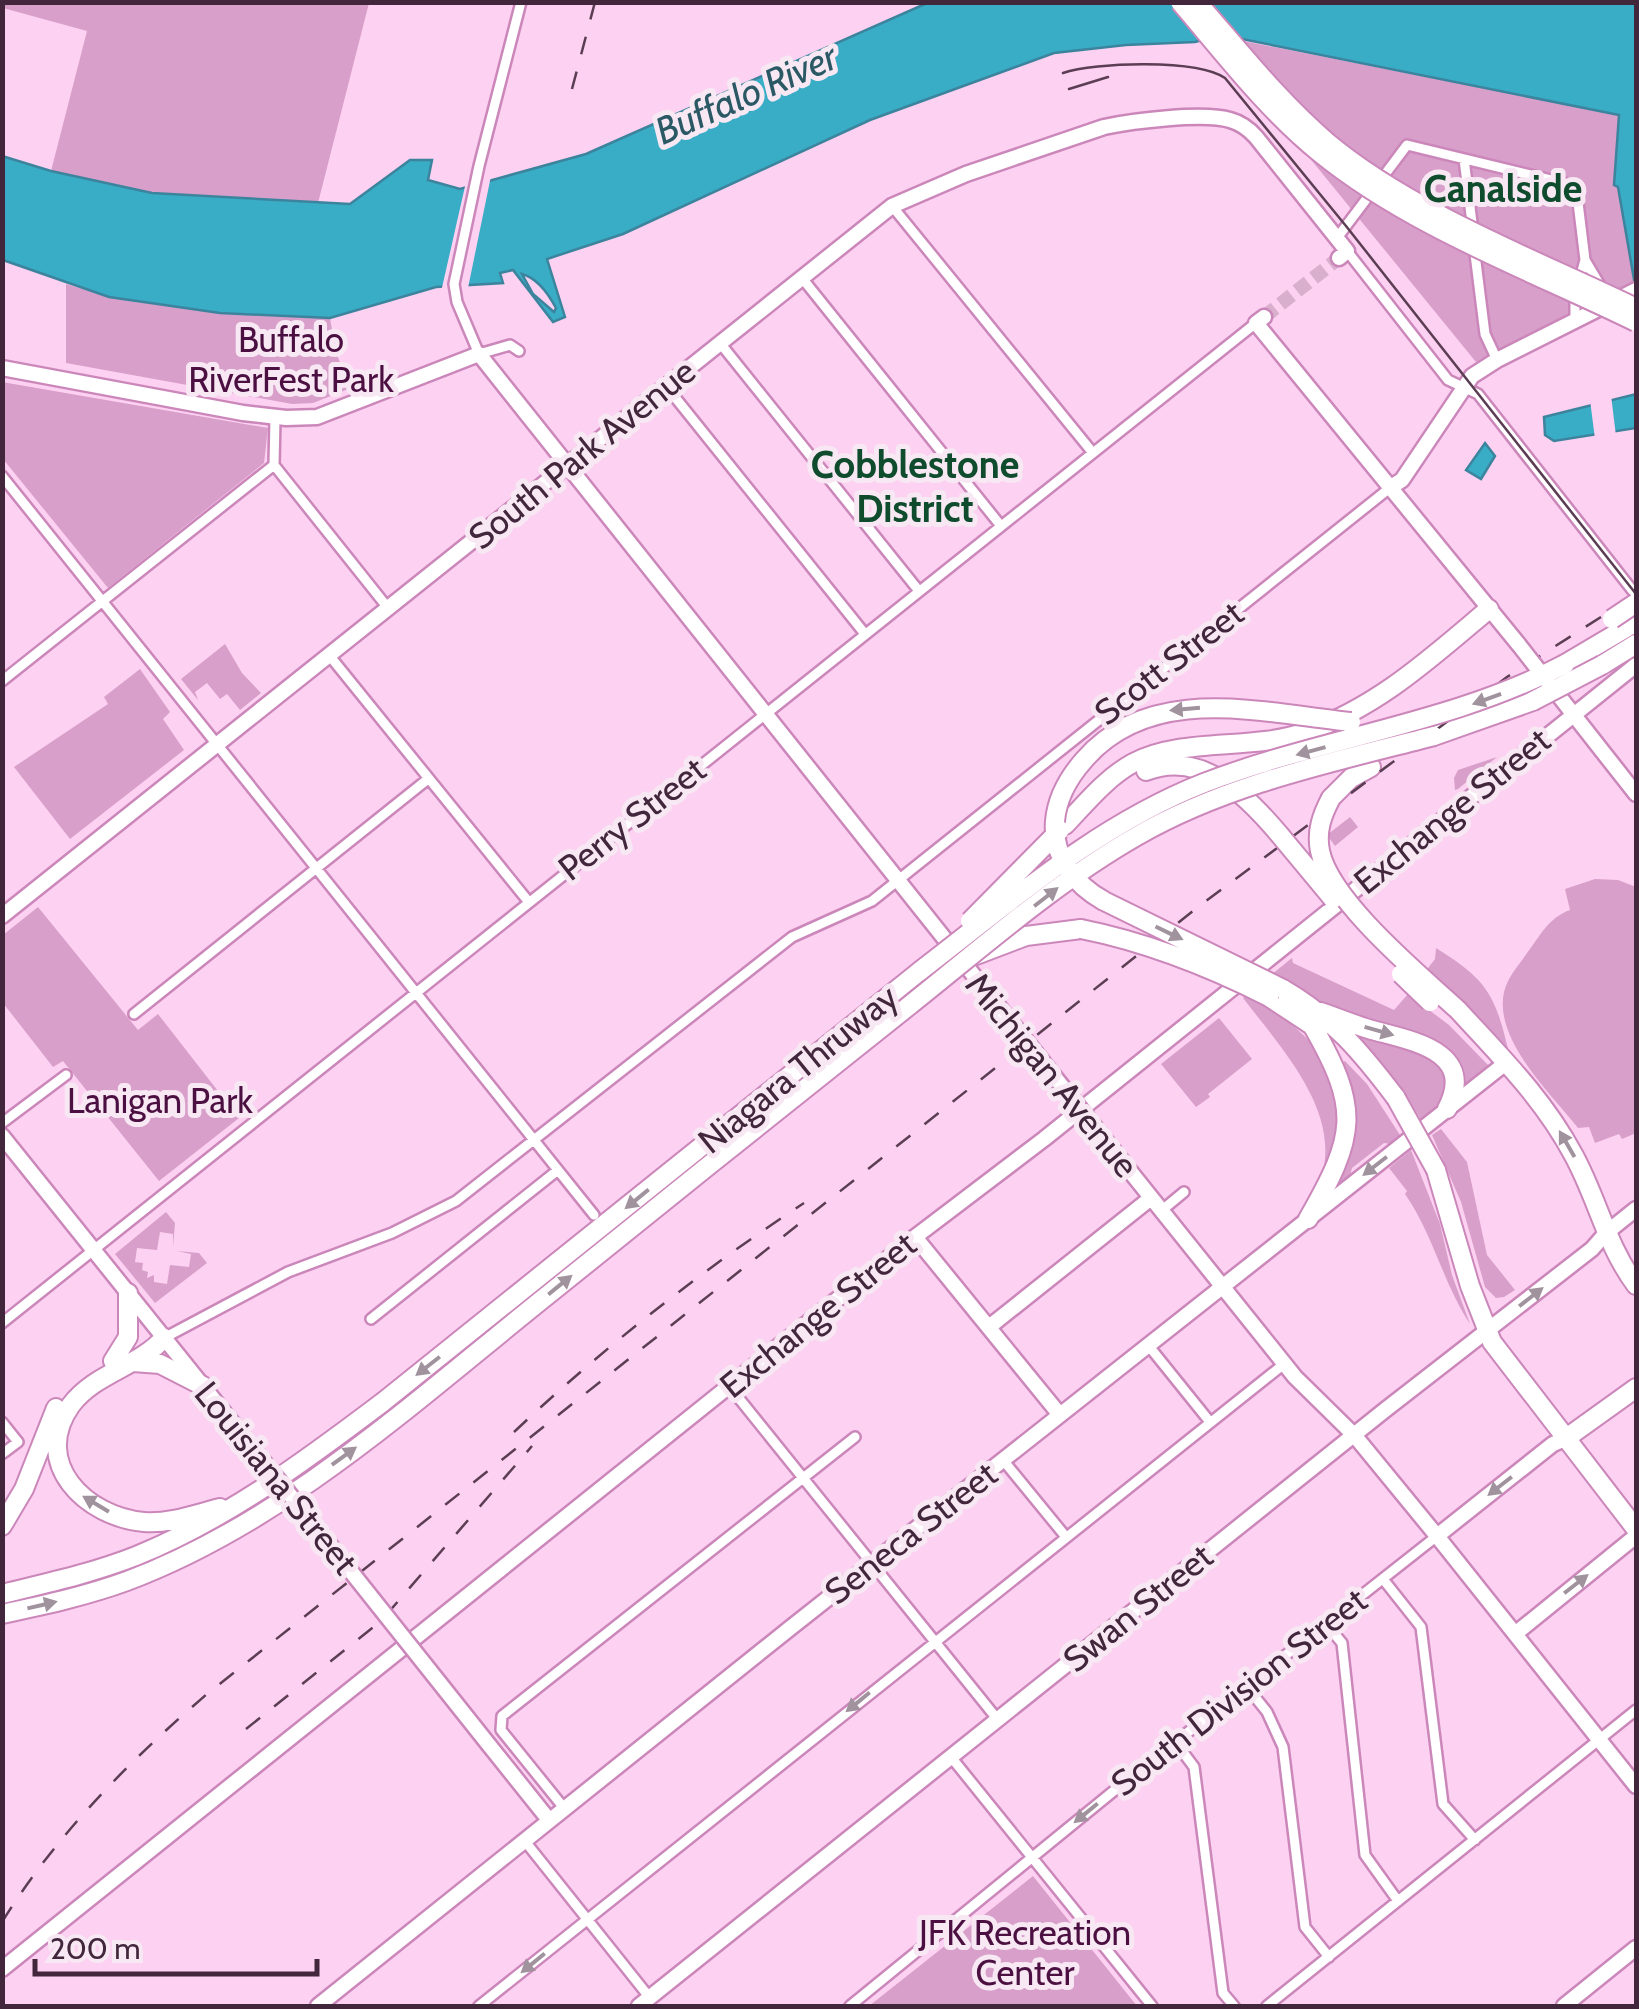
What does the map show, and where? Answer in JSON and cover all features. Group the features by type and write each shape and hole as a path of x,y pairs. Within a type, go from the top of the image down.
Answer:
{"highway":[{"path":"1180,2 1279,115 1342,170 1422,218 1636,322"},
{"path":"1198,2 1294,111 1360,167 1438,212 1628,303"},
{"path":"1565,664 1612,618 1636,601"},
{"path":"920,971 1112,777 1136,761 1166,752 1286,738 1340,719 1377,699 1489,609"},
{"name":"Niagara Thruway","path":"2,1614 104,1589 154,1570 221,1538 339,1459 920,971 1069,856 1160,802 1252,767 1405,725 1506,692 1565,664 1636,622"},
{"name":"Niagara Thruway","path":"2,1594 132,1557 245,1501 479,1338 1098,859 1178,815 1262,783 1434,736 1533,701 1636,644"},
{"path":"1405,725 1228,709 1176,709 1140,718 1093,749 1066,786 1058,804 1055,833 1068,870 1082,887 1343,1033 1396,1098 1436,1170 1470,1286 1488,1331 1513,1373 1636,1532"},
{"path":"1434,736 1371,767 1341,787 1322,816 1320,850 1335,883 1356,910 1458,1010 1539,1100 1575,1157 1606,1233 1636,1284"},
{"path":"1065,825 1104,794 1140,773 1172,764 1205,771 1258,808 1366,937 1430,1002 1491,1046"},
{"path":"969,958 1026,936 1081,929 1107,934 1276,993"},
{"path":"1316,1018 1418,1042 1438,1051 1452,1072 1454,1092 1448,1109"},
{"path":"1308,1218 1338,1166 1348,1118 1342,1082 1316,1018"},
{"path":"123,1362 128,1336 128,1293"},
{"path":"2,1526 17,1503 65,1393 92,1372 154,1350 164,1338"},
{"path":"203,1386 160,1364 123,1362 81,1393 62,1422 59,1461 64,1476 97,1507 148,1522 245,1501"},
{"name":"South Division Street","path":"1565,1439 1636,1388"}],"street":[{"path":"479,354 457,302 454,284 479,166 522,2"},
{"name":"South Park Avenue","path":"2,916 892,206 966,174 1104,127 1221,118 1234,120 1251,131 1337,238"},
{"path":"1575,320 1575,298 1585,260 1576,186 1407,145 1337,238 1343,255 1448,380 1462,389 1636,601"},
{"path":"1464,159 1485,334 1497,360"},
{"path":"892,206 1093,453"},
{"path":"1585,260 1605,292 1628,303"},
{"path":"802,278 1001,526"},
{"path":"1462,389 1472,376 1497,360 1575,320 1628,303 1636,290"},
{"path":"1260,320 1636,794"},
{"name":"Perry Street","path":"2,1323 1260,320"},
{"path":"720,343 919,591"},
{"path":"2,368 276,418 317,417 479,354 510,345 519,351"},
{"name":"Michigan Avenue","path":"479,354 1284,1364 1355,1436 1636,1786"},
{"path":"666,386 864,634"},
{"name":"Scott Street","path":"535,1141 792,937 850,912 897,881 1402,480 1462,389"},
{"path":"276,418 274,465 388,608"},
{"path":"2,681 274,465"},
{"path":"2,476 7,491 103,602 594,1215"},
{"path":"329,655 528,901"},
{"name":"Exchange Street","path":"2,1969 1636,665"},
{"path":"134,1014 428,779"},
{"name":"Seneca Street","path":"318,2006 1507,1062"},
{"path":"2,1123 66,1075"},
{"name":"Louisiana Street","path":"2,1136 549,1820"},
{"path":"164,1338 288,1272 392,1233 444,1208 535,1141"},
{"path":"371,1320 558,1170"},
{"path":"989,1327 1156,1204 1184,1192"},
{"name":"Swan Street","path":"644,2002 1592,1249 1636,1208"},
{"path":"915,1237 1060,1415"},
{"path":"1148,1344 1210,1422"},
{"path":"479,2006 1284,1364"},
{"path":"729,1386 998,1720"},
{"path":"2,1422 18,1442 2,1454"},
{"path":"564,1808 500,1730 502,1716 855,1437"},
{"name":"South Division Street","path":"850,2006 1176,1742 1565,1439"},
{"path":"1004,1460 1066,1538"},
{"path":"1515,1634 1636,1532"},
{"path":"1383,1579 1421,1627 1444,1804 1475,1840"},
{"path":"1326,1624 1342,1643 1365,1856 1398,1901"},
{"path":"1247,1688 1268,1712 1282,1747 1305,1927 1329,1957"},
{"path":"1267,2006 1636,1710"},
{"path":"1176,1742 1194,1767 1223,1993 1234,2006"},
{"path":"951,1757 1152,2006"},
{"path":"524,1840 588,1920 644,2002"},
{"path":"1564,2006 1636,1948"}],"green space":[{"path":"2,3 369,3 318,203 152,193 51,171 87,31 3,8"},
{"path":"1238,40 1636,118 1636,281 1476,362 1308,156 1325,142"},
{"name":"Buffalo RiverFest Park","path":"66,284 164,306 330,318 336,353 351,388 313,403 292,404 66,363"},
{"path":"2,382 268,428 264,463 108,588 3,459"},
{"path":"225,644 242,673 261,693 240,710 227,694 220,699 207,683 195,692 198,700 181,679"},
{"path":"140,669 170,712 163,719 184,750 70,839 14,767 108,704 104,697"},
{"path":"1497,757 1458,789 1455,790 1458,770"},
{"path":"1350,817 1358,827 1335,846 1327,835"},
{"path":"1595,879 1618,880 1636,887 1636,1133 1622,1139 1619,1134 1595,1143 1589,1127 1578,1128 1522,1058 1504,1018 1503,998 1509,979 1550,922 1570,910 1565,889"},
{"name":"Lanigan Park","path":"38,907 138,1030 158,1014 239,1118 159,1181 63,1061 53,1067 3,1003 3,935"},
{"path":"1436,948 1467,969 1486,990 1508,1049 1425,972 1435,959"},
{"path":"1292,958 1293,963 1394,1010 1408,994 1449,1025 1489,1066 1465,1086 1456,1058 1426,1036 1327,1009 1271,975"},
{"path":"1246,995 1306,1038 1332,1075 1341,1121 1338,1148 1311,1196 1324,1166 1321,1120 1301,1076 1243,998"},
{"path":"1219,1018 1252,1059 1196,1107 1161,1064"},
{"path":"1361,1035 1422,1050 1442,1064 1444,1096 1421,1120 1405,1093 1357,1039"},
{"path":"1345,1061 1367,1084 1400,1135 1352,1168 1350,1176 1340,1184 1337,1181 1354,1122 1340,1063"},
{"path":"1441,1129 1467,1162 1487,1255 1515,1290 1504,1297 1496,1298 1485,1287 1461,1202 1432,1135"},
{"path":"1411,1150 1440,1224 1452,1275 1470,1324 1405,1194 1407,1191 1389,1168"},
{"path":"166,1212 175,1223 173,1247 173,1234 160,1232 157,1250 137,1248 135,1262 143,1263 147,1278 154,1275 154,1282 167,1284 170,1265 189,1267 191,1254 177,1251 199,1253 207,1263 155,1303 115,1254"},
{"name":"JFK Recreation Center","path":"1033,1876 1137,2006 869,2006"}],"water":[{"name":"Buffalo River","path":"927,3 1636,3 1636,291 1618,187 1614,185 1619,115 1222,35 1195,42 1054,53 870,120 623,234 547,259 565,317 553,322 513,270 500,273 503,283 436,287 330,318 220,313 109,297 3,260 2,156 152,193 350,204 410,160 432,160 428,180 460,189 586,154","holes":["522,274 546,293 556,308 554,312 533,294"]},
{"path":"1636,394 1636,428 1554,441 1545,435 1544,417"},
{"path":"1485,443 1495,456 1481,479 1466,470"}],"pier":[{"path":"491,176 468,288 441,292 466,182"},
{"path":"1611,395 1616,436 1595,439 1590,400"}],"tunnel":[{"path":"1264,317 1339,258"}],"tram line":[{"path":"1063,73 1098,66 1146,64 1192,68 1225,78 1636,594"},
{"path":"1069,89 1108,77"}],"railway":[{"path":"572,89 595,2"},
{"path":"2,1922 46,1859 96,1800 207,1694 1198,907 1507,677 1615,608"},
{"path":"514,1432 654,1311 804,1203"},
{"path":"246,1729 381,1621 532,1446"}],"district":[{"name":"Canalside","path":"1503,189"},
{"name":"Cobblestone District","path":"915,487"}]}
